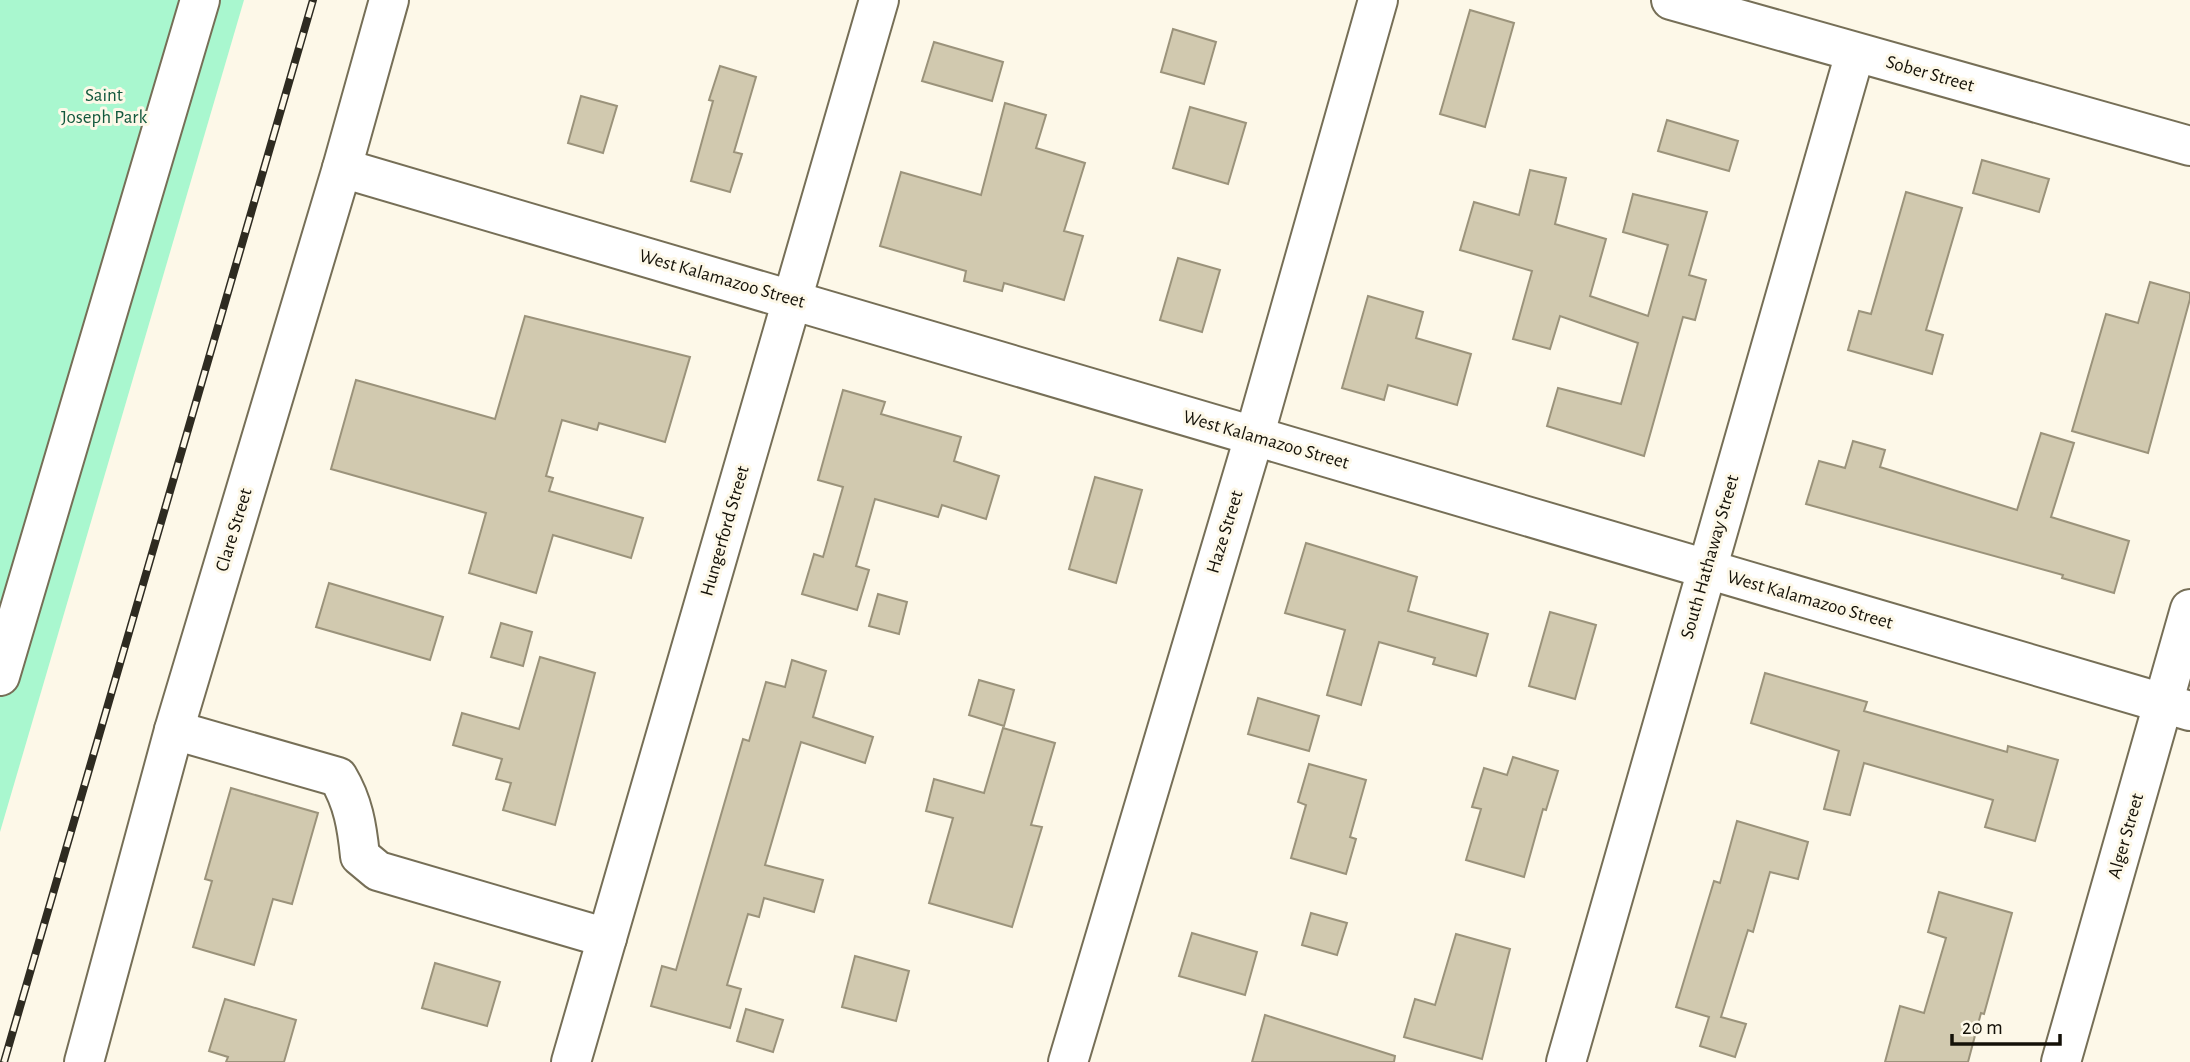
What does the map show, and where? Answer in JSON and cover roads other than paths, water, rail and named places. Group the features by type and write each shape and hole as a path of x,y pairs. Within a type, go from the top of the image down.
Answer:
{"street":[{"path":"0,676 200,0"},
{"name":"Clare Street","path":"84,1062 174,730 342,169 389,0"},
{"name":"Hungerford Street","path":"571,1062 879,0"},
{"name":"Haze Street","path":"1068,1062 1254,437 1378,0"},
{"name":"Sober Street","path":"1671,0 2190,146"},
{"name":"South Hathaway Street","path":"1566,1062 1855,53"},
{"name":"West Kalamazoo Street","path":"342,169 793,299 2177,707"},
{"name":"Alger Street","path":"2061,1062 2177,707 2190,610"},
{"path":"174,730 338,777 349,796 357,822 360,856 378,871 607,938"}],"railway":[{"path":"4,1062 313,0"}],"park label":[{"name":"Saint Joseph Park","path":"104,106"}]}
